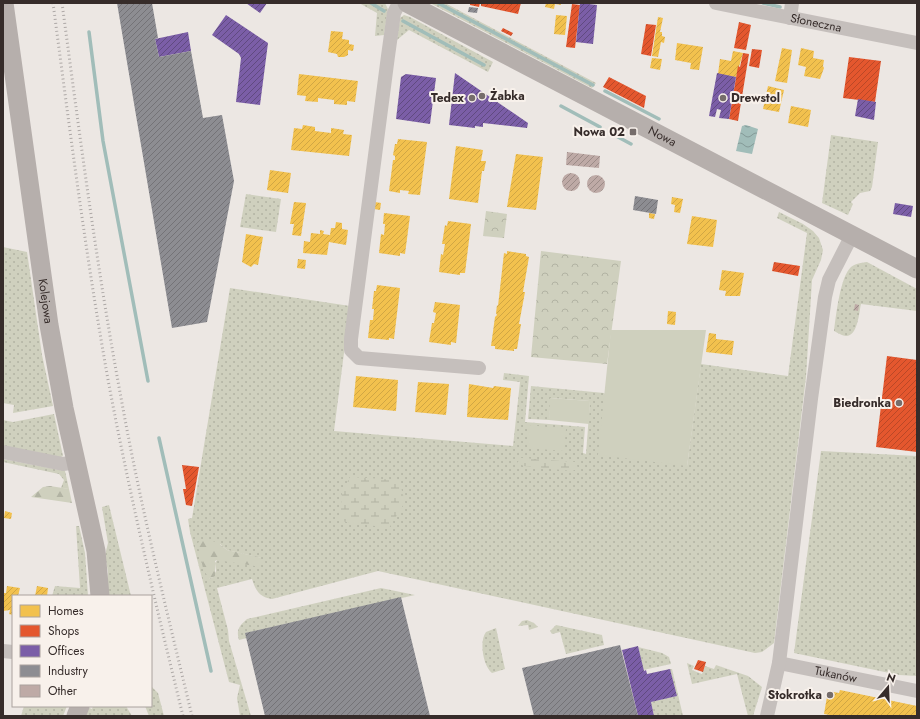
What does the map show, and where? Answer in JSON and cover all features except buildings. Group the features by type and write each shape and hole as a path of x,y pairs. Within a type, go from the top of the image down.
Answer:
{"street":[{"name":"Kolejowa","path":"4,3 49,325 57,373 96,551 100,595"},
{"path":"399,3 394,13 388,56 351,339 351,350 359,358 479,368"},
{"name":"Nowa","path":"407,3 917,270"},
{"name":"Słoneczna","path":"716,3 917,43"},
{"path":"790,18 792,3"},
{"path":"767,716 779,663 825,297 829,280 852,235"},
{"path":"3,452 63,464 76,462"},
{"name":"Tukanów","path":"779,663 917,691"}],"green space":[{"path":"359,3 385,3 388,9 384,35 375,36 377,13"},
{"path":"430,3 445,3 596,83 592,88"},
{"path":"404,15 493,62 488,72 409,30 397,40 400,18"},
{"path":"831,135 878,142 872,187 870,191 860,193 851,202 853,204 848,215 822,203"},
{"path":"246,194 281,199 276,232 240,227"},
{"path":"486,211 507,214 504,238 483,236"},
{"path":"779,212 803,224 813,231 819,238 823,250 821,260 812,280 806,377 774,643 762,652 755,653 378,571 272,599 264,597 259,593 252,579 217,588 228,630 229,641 251,716 240,716 237,698 240,685 229,682 190,532 188,519 192,518 230,288 350,306 334,431 513,446 520,382 503,380 504,373 529,376 525,422 585,427 583,453 586,454 590,401 551,398 549,420 528,419 531,386 604,393 687,466 701,364 788,376 807,233 777,218","holes":["220,544 227,550 261,558 217,560 215,563 216,571 213,577 209,579"]},
{"path":"3,247 27,252 42,355 53,406 13,413 14,405 3,403"},
{"path":"541,251 621,261 607,364 531,357"},
{"path":"867,262 917,289 917,311 861,304 859,318 853,332 850,335 843,336 834,331 841,288 847,272 851,267"},
{"path":"611,330 706,330 687,466 598,455"},
{"path":"550,398 590,401 589,424 549,420"},
{"path":"54,414 63,456 59,458 3,446 3,420 13,422"},
{"path":"529,425 566,429 564,451 527,448"},
{"path":"821,451 917,456 917,676 899,675 794,653"},
{"path":"521,458 576,462 578,469 572,471 524,466 517,463"},
{"path":"3,459 65,471 69,489 61,488 64,480 59,474 3,462"},
{"path":"350,477 399,480 405,502 389,528 340,521 342,492"},
{"path":"50,486 69,489 72,503 31,497 43,487"},
{"path":"109,505 131,595 106,595 108,572 105,555 108,543 102,507"},
{"path":"76,526 79,526 85,553 88,595 52,595 55,586 80,588"},
{"path":"201,539 217,542 227,550 261,558 261,564 255,566 217,560 215,561 215,576 209,579 203,568 198,546"},
{"path":"381,588 415,595 246,633 247,638 239,640 239,628 247,619"},
{"path":"527,620 534,623 538,627 529,630 528,625 518,626 522,621"},
{"path":"556,625 602,635 604,645 566,654 560,632 552,634 550,631"},
{"path":"496,628 505,669 492,673 486,665 482,647 486,632"},
{"path":"638,647 662,653 669,657 671,664 643,670"},
{"path":"687,663 694,666 692,670 702,674 705,666 714,669 716,665 748,676 762,687 753,716 748,716 737,674 692,684"},
{"path":"670,669 672,669 683,716 654,716 651,702 676,696"},
{"path":"152,687 158,693 164,716 149,716 145,707 152,707"},
{"path":"24,707 67,707 63,716 21,716"},
{"path":"87,707 92,709 93,707 127,707 132,716 84,716"}],"water":[{"path":"746,125 758,129 752,154 736,151 742,126"}],"waterway":[{"path":"371,3 384,11"},
{"path":"438,3 593,85"},
{"path":"763,3 780,7"},
{"path":"403,21 484,65"},
{"path":"89,32 103,141 148,381"},
{"path":"605,91 659,119"},
{"path":"561,106 600,127"},
{"path":"618,137 631,144"},
{"path":"159,438 211,671"}],"railway":[{"path":"53,3 72,147 109,385 144,551 183,716"},
{"path":"62,3 97,253 129,442 192,716"}],"place":[{"name":"Żabka","path":"482,96"},
{"name":"Tedex","path":"472,98"},
{"name":"Drewstol","path":"723,98"},
{"name":"Nowa 02","path":"633,132"},
{"name":"Biedronka","path":"899,403"},
{"name":"Stokrotka","path":"830,695"}]}
